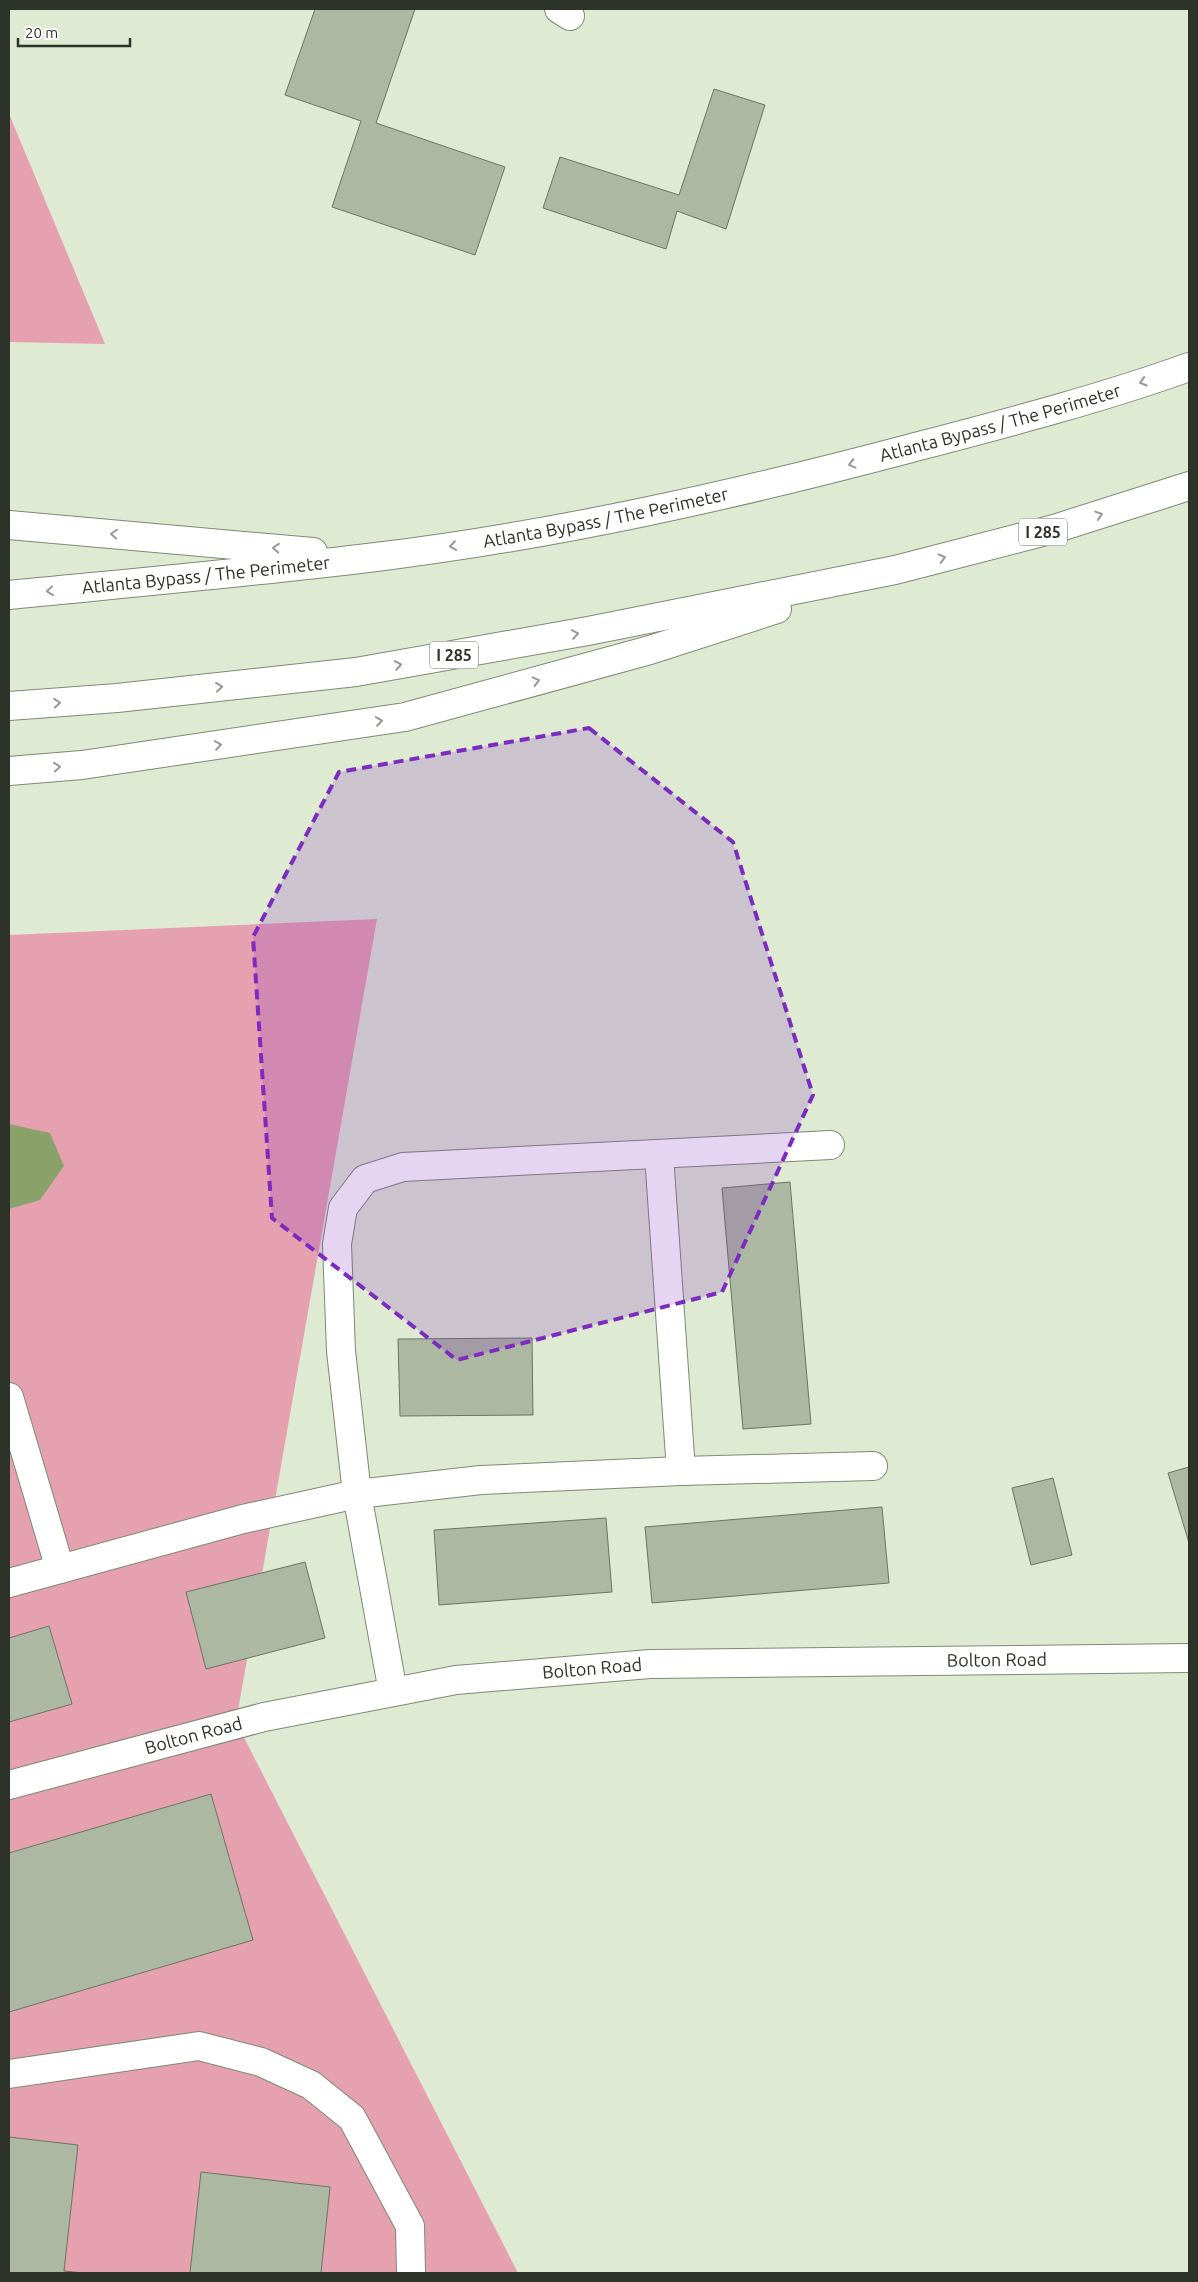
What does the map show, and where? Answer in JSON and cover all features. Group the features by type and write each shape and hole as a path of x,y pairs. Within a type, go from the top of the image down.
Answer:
{"main road":[{"name":"Atlanta Bypass / The Perimeter","path":"9,595 377,557 587,524 700,501 794,479 982,429 1189,367"},
{"name":"I 285","path":"9,706 117,698 356,672 588,631 895,570 1054,529 1189,486"},
{"path":"9,525 377,557"},
{"path":"9,771 82,765 405,717 650,650 895,570"},
{"path":"392,1692 357,1494 342,1350 337,1244 343,1208 365,1179 403,1168 830,1146"},
{"path":"659,1155 681,1471"},
{"path":"9,1397 60,1569"},
{"path":"9,1583 243,1519 357,1494 482,1480 681,1471 874,1466"},
{"name":"Bolton Road","path":"9,1786 264,1717 456,1680 650,1664 1189,1658"},
{"path":"9,2074 199,2046 261,2062 312,2085 352,2118 410,2226 411,2273"}],"highlighted area":[{"path":"589,728 733,842 813,1095 722,1292 457,1360 272,1218 253,937 339,772"}],"shaded area":[{"path":"9,114 105,344 9,342"},
{"path":"377,919 236,1722 518,2273 9,2273 9,935"},
{"path":"9,1124 50,1133 64,1166 40,1200 9,1209"}],"building":[{"path":"315,9 415,9 376,123 505,167 475,255 332,207 361,121 285,95"},
{"path":"714,89 765,105 726,229 677,211 666,249 543,208 560,157 679,195"},
{"path":"790,1182 811,1424 743,1429 722,1188"},
{"path":"532,1338 533,1415 400,1416 398,1339"},
{"path":"1189,1467 1189,1543 1168,1473"},
{"path":"1053,1478 1072,1555 1031,1565 1012,1488"},
{"path":"882,1507 889,1583 652,1603 645,1527"},
{"path":"606,1518 612,1592 439,1605 434,1530"},
{"path":"305,1562 325,1638 206,1669 186,1592"},
{"path":"49,1626 72,1704 9,1722 9,1638"},
{"path":"211,1794 253,1940 9,2012 9,1853"},
{"path":"9,2137 78,2145 64,2271 83,2273 9,2273"},
{"path":"201,2172 330,2187 321,2273 190,2273"}]}
